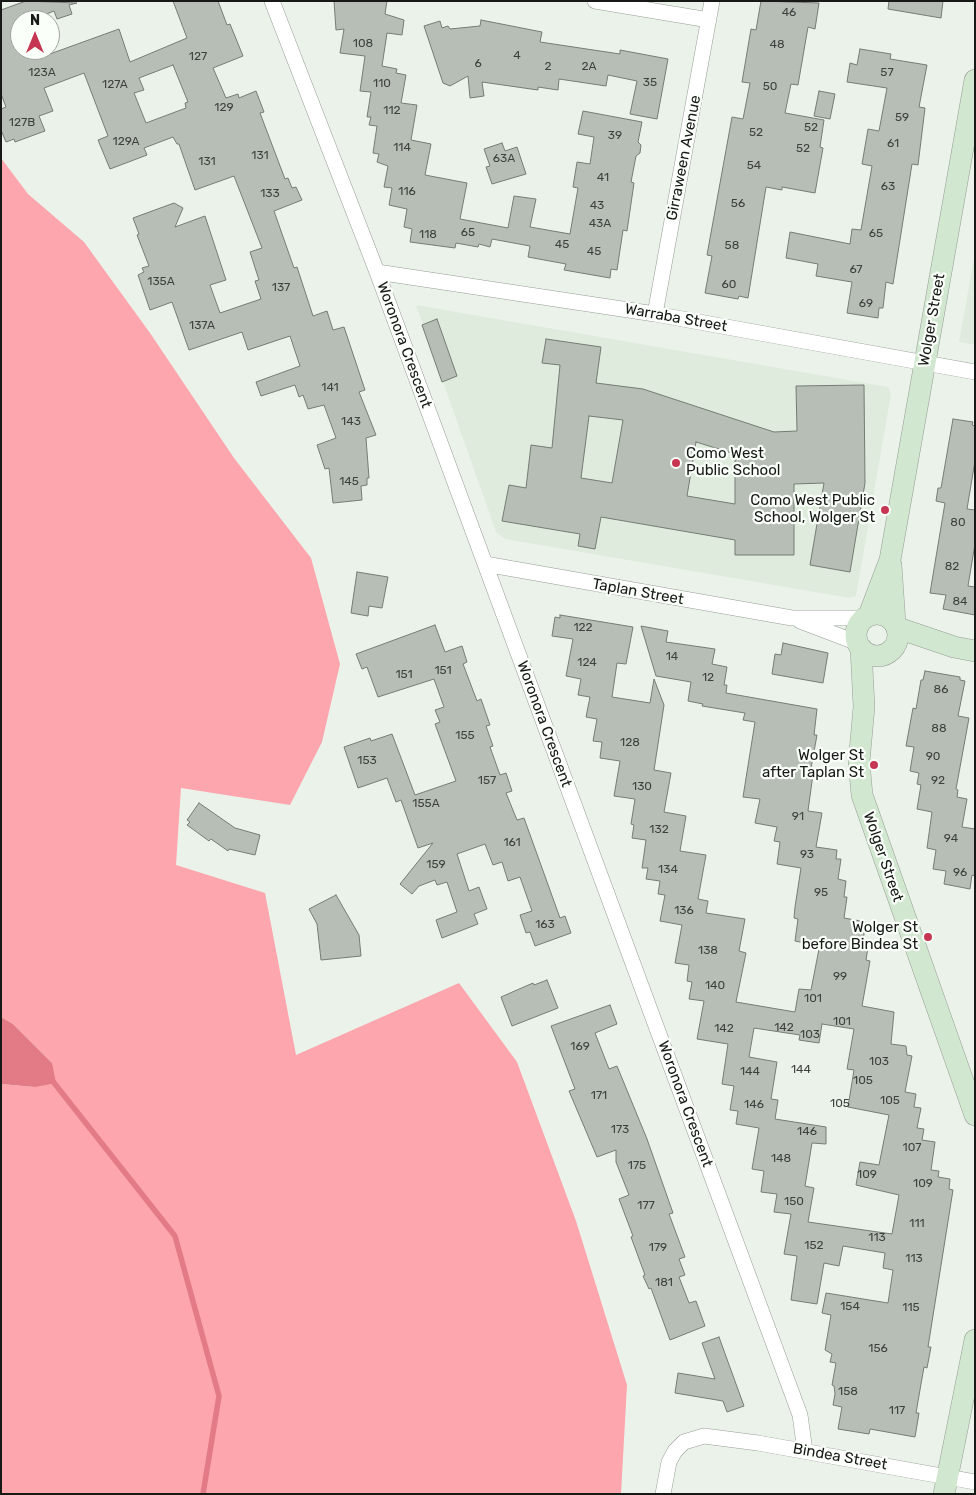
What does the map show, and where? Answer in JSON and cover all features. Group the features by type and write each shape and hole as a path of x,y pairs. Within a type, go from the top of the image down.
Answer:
{"street":[{"name":"Woronora Crescent","path":"272,1 377,272 800,1415 805,1451"},
{"path":"595,1 709,20"},
{"name":"Girraween Avenue","path":"655,314 712,1"},
{"name":"Wolger Street","path":"866,616 890,560 975,80"},
{"name":"Warraba Street","path":"377,272 655,314 975,372"},
{"name":"Wolger Street","path":"890,560 896,625"},
{"name":"Taplan Street","path":"485,564 792,618 866,616"},
{"path":"886,615 896,625 964,649 869,654 859,645 856,632 866,616 886,615"},
{"name":"Taplan Street","path":"792,618 859,645"},
{"path":"889,652 898,639 896,625"},
{"name":"Wolger Street","path":"859,645 864,707 859,762 862,795 975,1115"},
{"name":"Wolger Street","path":"864,707 889,652"},
{"path":"947,1486 975,1340"},
{"name":"Bindea Street","path":"663,1494 669,1462 675,1451 684,1442 704,1436 805,1451 947,1486 975,1482"}],"shaded area":[{"path":"1,158 28,194 84,242 150,333 234,458 311,558 340,664 322,742 290,805 181,788 176,865 265,893 296,1055 459,983 517,1062 576,1221 627,1385 621,1494 1,1494 1,1084 35,1087 52,1063 13,1024 1,1017"},
{"path":"975,253 975,345 959,342"},
{"name":"Como West Public School","path":"416,305 888,387 891,394 856,596 850,598 505,539 496,532"},
{"path":"1,1017 13,1024 52,1063 56,1083 35,1087 1,1084"}],"building":[{"path":"26,1 77,3 69,5 72,14 60,18 60,10 10,10 10,60 60,60 60,50 119,29 130,62 187,38 173,1 218,1 227,25 230,24 243,56 213,68 226,98 238,94 239,98 256,91 264,112 260,113 285,179 288,178 292,188 296,187 302,200 274,211 294,268 297,267 313,316 327,311 333,330 344,327 365,390 359,392 376,435 366,438 369,478 367,478 367,485 361,486 362,500 333,503 329,468 325,469 317,445 336,438 324,405 308,409 303,395 299,397 295,385 261,396 256,382 300,366 290,336 248,350 242,332 189,350 172,302 150,310 138,275 144,272 142,268 149,266 137,235 139,234 133,218 174,203 183,208 175,227 205,216 226,280 210,285 220,313 261,299 255,281 259,280 250,252 262,248 234,176 195,190 179,144 177,144 173,137 144,148 147,155 110,169 98,140 108,136 84,73 44,88 53,111 39,116 45,131 15,142 14,139 6,142 1,130 1,109 6,107 1,94 1,10","holes":["173,65 188,102 185,103 186,108 146,123 134,93 144,90 139,78"]},
{"path":"334,1 387,1 385,14 404,20 402,35 387,33 382,66 397,69 396,73 406,75 401,103 417,105 411,140 431,144 425,175 467,183 460,219 508,228 514,196 536,199 530,227 570,234 578,188 573,187 577,162 590,164 594,137 578,134 583,111 642,122 638,142 641,145 640,153 636,156 631,182 634,183 627,231 623,230 617,270 611,269 610,278 564,270 566,264 528,257 530,246 492,239 490,247 479,244 478,247 456,243 455,248 410,242 412,229 404,227 407,209 389,205 392,188 384,187 388,166 377,162 379,154 373,153 377,126 369,125 371,117 367,117 371,92 360,91 365,56 340,53 344,29 336,30"},
{"path":"761,1 819,3 815,29 808,27 798,85 791,84 785,113 824,120 820,147 823,148 815,193 782,187 782,190 766,187 748,298 739,296 738,299 705,293 712,256 707,255 732,117 743,119 750,83 742,82 751,29 756,30"},
{"path":"889,1 943,1 941,18 888,9"},
{"path":"481,20 542,32 540,42 620,54 620,50 668,59 657,119 630,114 637,81 608,75 606,86 559,79 558,90 538,87 538,90 482,82 484,96 470,98 468,76 450,86 443,83 424,26 440,21 442,28 448,26 450,29 480,26"},
{"path":"860,49 891,54 890,59 927,65 919,107 925,108 918,165 912,164 893,284 886,282 883,308 879,308 878,318 847,313 852,282 816,276 818,264 786,258 790,232 850,244 852,229 861,230 872,166 862,164 868,129 879,131 887,88 847,82 850,63 857,65"},
{"path":"819,91 835,94 830,119 814,116"},
{"path":"502,143 505,151 517,147 526,174 492,184 486,167 490,166 484,149"},
{"path":"437,319 457,376 442,382 422,325"},
{"path":"546,339 601,347 596,383 643,389 774,432 797,431 796,386 864,385 865,483 850,572 810,565 824,483 794,484 794,555 735,555 735,540 601,517 595,549 578,546 580,534 502,521 509,485 526,488 531,445 552,448 560,365 542,363","holes":["589,416 623,420 612,483 581,478","696,442 735,454 735,504 687,496"]},
{"path":"953,419 973,422 972,425 975,426 975,461 967,509 975,510 975,544 968,586 975,587 975,615 943,609 946,595 930,593 945,503 936,501 938,488 941,488"},
{"path":"357,572 388,577 382,608 369,606 368,616 351,613"},
{"path":"560,615 633,627 626,664 617,663 612,697 650,703 654,679 664,705 654,770 671,773 664,812 686,816 680,851 706,855 698,899 708,901 706,913 745,919 739,951 746,953 736,1002 795,1012 799,989 811,990 819,949 805,946 805,943 795,941 798,919 794,918 801,868 777,864 780,842 774,841 777,827 755,823 760,799 743,797 755,722 743,720 745,713 702,706 703,704 688,701 691,682 656,676 641,626 668,631 666,642 715,649 712,664 727,667 724,685 727,685 726,693 817,709 814,735 817,735 810,774 813,774 808,811 822,813 816,847 837,850 836,859 841,859 838,879 846,881 844,897 847,897 844,918 866,922 863,940 869,941 866,960 870,961 862,1006 894,1012 891,1044 906,1046 907,1055 912,1056 905,1092 916,1094 914,1107 921,1108 917,1128 924,1129 922,1140 935,1142 931,1170 939,1171 938,1177 950,1179 949,1189 953,1190 928,1347 931,1347 927,1368 924,1367 916,1413 919,1413 915,1437 870,1429 869,1434 838,1429 842,1407 833,1405 835,1394 834,1386 832,1385 836,1363 830,1362 832,1354 825,1350 831,1315 822,1313 826,1293 888,1303 893,1270 883,1268 885,1253 843,1246 839,1266 824,1263 817,1304 791,1300 797,1256 784,1254 791,1214 774,1212 777,1194 761,1192 764,1171 752,1169 759,1128 736,1124 738,1111 730,1110 734,1086 722,1084 728,1044 697,1039 704,1001 689,999 692,982 687,981 689,965 675,963 682,925 660,921 665,895 658,894 660,881 646,879 648,868 642,868 646,840 632,838 634,825 631,824 635,799 614,796 620,761 600,758 602,742 593,741 597,719 586,717 590,697 578,695 581,679 566,676 573,639 552,636 555,617 560,618","holes":["822,1024 854,1029 847,1069 854,1070 848,1107 889,1115 879,1165 860,1162 856,1185 899,1195 892,1234 808,1222 814,1188 805,1186 812,1143 826,1144 826,1127 775,1119 778,1100 771,1099 777,1062 749,1057 754,1028 800,1035 799,1040 819,1043"]},
{"path":"435,625 445,652 462,646 467,662 463,664 477,701 481,699 490,725 486,726 493,746 490,747 500,775 506,773 512,791 506,793 517,820 524,818 560,918 565,916 571,933 535,946 530,932 526,933 520,915 532,911 520,877 508,881 502,862 493,865 485,844 457,854 469,891 479,887 487,909 474,914 478,924 442,938 436,920 457,912 447,882 437,885 435,880 419,886 412,894 400,884 433,843 418,848 401,800 396,802 387,778 358,788 344,747 370,738 371,741 392,734 415,795 456,781 435,724 440,722 435,710 444,707 434,679 378,697 367,667 362,669 356,654"},
{"path":"783,643 828,653 823,683 772,674 775,654 781,655"},
{"path":"925,671 960,677 960,680 965,681 958,716 969,718 956,789 958,790 957,797 967,799 962,827 975,829 975,876 972,875 970,889 944,884 946,871 933,869 936,850 927,848 932,812 917,809 921,785 917,784 919,773 910,771 914,747 906,746 913,708 916,709 921,680 923,680"},
{"path":"199,803 235,828 260,835 255,855 229,849 228,851 211,839 209,841 187,825 190,822 187,820"},
{"path":"336,895 359,935 361,956 321,960 317,924 309,909"},
{"path":"547,980 558,1008 512,1026 501,997 533,983 534,985"},
{"path":"610,1005 617,1024 595,1033 609,1069 617,1066 647,1139 673,1213 669,1214 685,1257 679,1259 685,1275 679,1277 689,1303 696,1301 705,1326 670,1340 651,1288 649,1289 643,1276 645,1275 631,1237 633,1236 619,1199 629,1195 616,1162 616,1150 597,1157 569,1091 575,1089 551,1026"},
{"path":"719,1337 744,1406 727,1412 723,1401 675,1393 678,1373 715,1379 702,1343"}],"waterway":[{"path":"51,1079 175,1236 219,1396 203,1494"}],"place":[{"name":"Como West Public School","path":"676,463"},
{"name":"Como West Public School, Wolger St","path":"885,510"},
{"name":"Wolger St after Taplan St","path":"874,765"},
{"name":"Wolger St before Bindea St","path":"928,937"}]}
